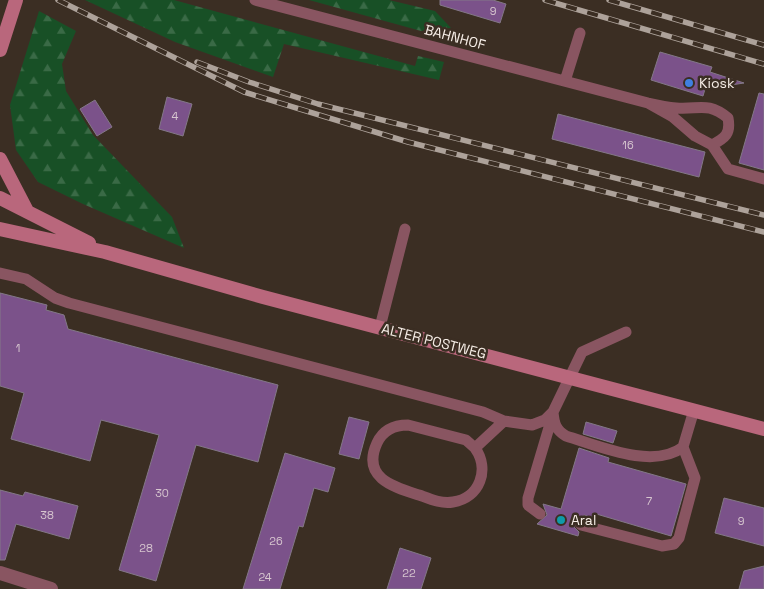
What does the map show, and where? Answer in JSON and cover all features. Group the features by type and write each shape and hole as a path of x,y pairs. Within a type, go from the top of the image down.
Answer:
{"main road":[{"path":"0,50 16,0"},
{"path":"0,159 27,211"},
{"name":"ALTER POSTWEG","path":"0,198 105,252"},
{"name":"ALTER POSTWEG","path":"0,229 105,252 764,429"}],"street":[{"path":"0,573 51,589"}],"lane":[{"name":"BAHNHOF","path":"255,0 648,103"},
{"path":"565,81 580,33"},
{"path":"648,103 673,117 695,136 712,145 728,169 764,180"},
{"path":"648,103 677,108 708,106 718,110 728,118 730,128 725,137 712,145"},
{"path":"380,327 405,229"},
{"path":"0,274 26,279 55,298 70,304 474,409 504,421 532,425 545,420 553,412"},
{"path":"540,514 528,504 528,498 553,412 570,376 582,352 626,332"},
{"path":"553,412 554,422 558,431 566,436 625,454 657,457 674,455 683,447 694,410"},
{"path":"475,448 504,421"},
{"path":"408,424 466,440 475,448 483,464 482,478 476,491 465,499 453,502 443,503 390,486 382,481 375,470 373,459 379,439 386,430 398,425 408,424"},
{"path":"581,525 662,546 674,544 679,538 695,478 683,447"}],"green space":[{"path":"85,0 174,0 415,66 418,56 444,62 439,80 284,44 273,77 175,42"},
{"path":"309,0 389,0 435,11 451,28 421,31"},
{"path":"39,11 76,31 62,64 66,91 93,135 172,217 184,248 83,204 38,182 16,150 10,105"}],"building":[{"path":"440,0 493,0 506,4 500,23 440,5"},
{"path":"660,52 712,67 710,72 744,83 705,89 703,96 651,80"},
{"path":"759,93 764,94 764,170 739,163"},
{"path":"167,97 192,104 183,136 159,129"},
{"path":"95,100 112,127 97,136 80,109"},
{"path":"558,114 705,152 699,177 552,139"},
{"path":"0,293 47,305 46,310 64,315 68,329 278,385 258,462 196,445 156,581 119,570 159,435 101,420 90,461 11,439 24,393 0,386"},
{"path":"349,417 369,422 359,459 339,454"},
{"path":"586,422 617,431 613,443 583,434"},
{"path":"579,448 609,458 608,462 686,484 671,536 593,513 592,518 584,515 583,518 575,520 574,527 579,532 578,536 537,524 547,515 543,504 561,509"},
{"path":"285,453 335,468 328,492 314,488 303,527 299,526 280,589 243,589"},
{"path":"0,490 23,496 25,492 78,506 69,539 16,524 5,560 0,560"},
{"path":"724,498 764,508 764,546 715,533"},
{"path":"400,548 431,558 421,589 387,589"},
{"path":"764,566 764,589 739,589 744,571"}],"railway":[{"path":"58,0 244,92 408,142 764,232"},
{"path":"545,0 764,64"},
{"path":"609,0 764,45"},
{"path":"197,62 249,82 318,104 764,215"}],"place":[{"name":"Kiosk","path":"689,83"},
{"name":"Aral","path":"561,520"}]}
